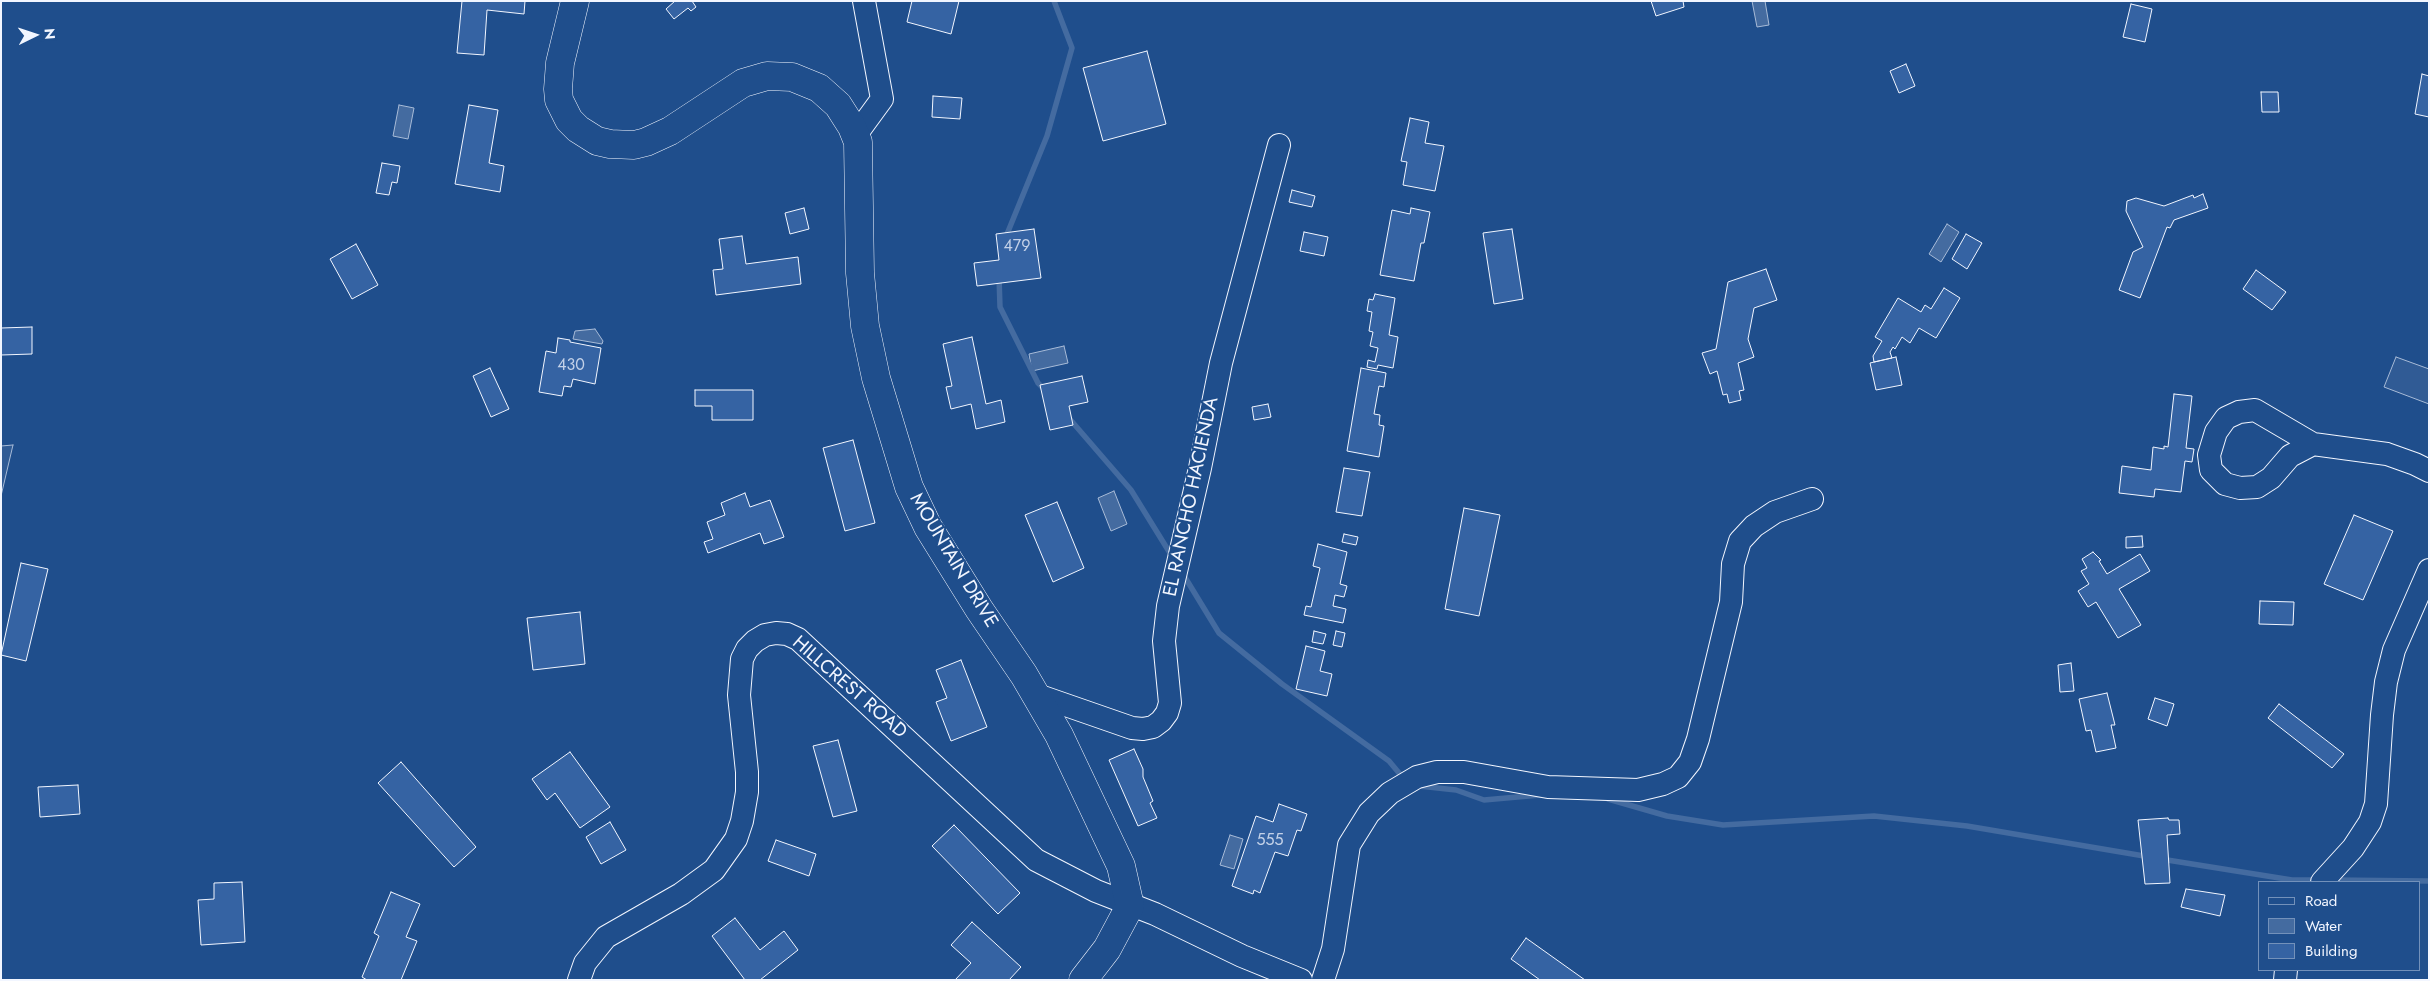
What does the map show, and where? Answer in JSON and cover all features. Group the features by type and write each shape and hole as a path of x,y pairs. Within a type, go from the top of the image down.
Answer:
{"main road":[{"name":"MOUNTAIN DRIVE","path":"575,1 560,63 558,89 560,100 569,120 578,129 597,141 610,144 634,145 646,142 670,131 743,83 754,79 780,76 807,82 829,96 845,116 858,142 860,273 865,326 876,378 909,487 928,527 1037,695 1059,735 1121,866 1130,906"},
{"path":"1083,980 1107,949 1130,906"}],"street":[{"path":"855,136 882,98 864,1"},
{"name":"EL RANCHO HACIENDA","path":"1037,695 1132,728 1143,729 1153,727 1162,721 1167,713 1170,703 1164,642 1168,606 1200,468 1221,363 1279,145"},
{"path":"2313,444 2387,454 2416,464 2429,471"},
{"path":"1323,980 1333,949 1349,845 1369,813 1390,793 1417,777 1437,772 1464,772 1548,787 1638,790 1663,784 1678,777 1690,762 1698,739 1731,602 1733,564 1740,541 1754,526 1775,512 1812,500"},
{"path":"2323,881 2353,848 2370,822 2376,804 2386,682 2394,650 2427,580"},
{"name":"HILLCREST ROAD","path":"579,980 584,963 606,936 681,894 714,870 736,839 742,821 747,792 747,772 739,695 742,659 747,649 755,641 765,635 776,633 788,634 798,640 1036,860 1130,906"},
{"path":"1130,906 1155,914 1260,972 1301,980"}],"shaded area":[{"path":"2396,357 2429,369 2429,404 2384,387"},
{"path":"13,445 1,496 1,446"}],"water":[{"path":"1752,1 1765,1 1769,25 1757,27"},
{"path":"399,105 414,108 408,139 393,136"},
{"path":"1947,224 1959,232 1941,262 1929,254"},
{"path":"595,329 603,341 602,344 573,339 575,331"},
{"path":"1064,346 1068,363 1032,371 1029,354"},
{"path":"1114,491 1127,524 1111,531 1098,498"},
{"path":"1230,835 1243,839 1234,869 1220,865"}],"building":[{"path":"462,1 525,1 524,14 487,10 484,55 457,53"},
{"path":"675,1 692,1 696,7 691,11 688,8 674,19 666,9"},
{"path":"912,1 959,1 951,34 907,22"},
{"path":"1651,1 1683,1 1684,7 1656,16"},
{"path":"2131,4 2152,9 2145,42 2123,37"},
{"path":"1147,51 1166,124 1103,141 1083,68"},
{"path":"1906,64 1915,86 1899,93 1890,71"},
{"path":"2422,74 2429,76 2429,117 2415,114"},
{"path":"2261,92 2278,92 2279,112 2262,112"},
{"path":"933,96 962,98 960,119 932,117"},
{"path":"469,105 498,110 489,163 504,166 500,192 455,184"},
{"path":"1410,118 1429,122 1425,143 1444,146 1435,191 1403,185 1407,162 1401,161"},
{"path":"382,163 400,166 397,183 392,182 389,195 376,193"},
{"path":"1292,190 1315,196 1312,207 1289,202"},
{"path":"2203,194 2208,208 2174,220 2170,228 2167,227 2140,298 2119,290 2133,252 2143,247 2126,211 2127,201 2136,198 2164,206 2193,195 2194,198"},
{"path":"804,208 809,229 790,234 785,213"},
{"path":"1411,208 1430,212 1424,243 1421,243 1414,281 1380,275 1392,210 1410,214"},
{"path":"1034,229 1041,278 977,286 974,263 999,260 996,234"},
{"path":"1512,229 1523,299 1494,304 1483,233"},
{"path":"1304,232 1328,237 1324,256 1300,251"},
{"path":"1966,234 1982,243 1967,269 1952,259"},
{"path":"742,236 746,264 798,257 801,284 716,295 713,270 723,269 719,239"},
{"path":"356,244 378,285 352,299 330,259"},
{"path":"1766,269 1777,300 1754,308 1748,339 1754,357 1738,363 1744,390 1739,391 1741,400 1729,403 1727,394 1723,395 1717,371 1710,374 1702,353 1716,349 1728,282"},
{"path":"2256,270 2286,292 2272,310 2243,289"},
{"path":"1944,288 1960,298 1936,338 1919,328 1910,343 1902,337 1895,349 1893,347 1890,352 1892,358 1874,362 1873,356 1882,341 1875,337 1898,298 1921,312 1925,305 1931,309"},
{"path":"1375,294 1395,298 1389,335 1398,337 1393,368 1378,365 1377,369 1367,367 1368,360 1375,362 1378,348 1370,346 1373,332 1369,331 1372,312 1367,311 1369,299 1373,300"},
{"path":"32,327 32,354 1,355 1,328"},
{"path":"972,337 986,404 1001,400 1005,422 976,429 971,404 951,409 946,387 952,386 943,344"},
{"path":"558,338 601,348 595,384 573,379 571,387 564,386 562,396 539,392 546,351 556,353"},
{"path":"1896,357 1902,385 1876,390 1870,363"},
{"path":"490,368 509,409 491,417 473,376"},
{"path":"1361,368 1386,373 1384,387 1379,386 1374,414 1380,415 1379,425 1384,426 1379,457 1347,451"},
{"path":"1082,376 1088,402 1069,406 1073,425 1050,430 1040,385"},
{"path":"695,390 753,390 753,420 712,420 712,406 695,406"},
{"path":"2174,394 2192,396 2186,448 2194,449 2192,462 2185,461 2181,492 2155,489 2154,497 2119,493 2122,466 2151,470 2153,447 2164,449 2164,446 2168,447"},
{"path":"1268,404 1271,417 1254,420 1252,407"},
{"path":"853,440 875,523 845,531 823,448"},
{"path":"1344,468 1370,472 1362,516 1336,512"},
{"path":"745,493 750,507 770,500 784,537 764,544 760,533 708,553 704,542 713,539 707,522 725,515 721,503"},
{"path":"1057,502 1084,568 1053,582 1025,515"},
{"path":"1464,508 1500,515 1479,616 1445,609"},
{"path":"2354,515 2393,531 2363,600 2324,584"},
{"path":"1344,534 1358,537 1356,545 1342,542"},
{"path":"2142,536 2143,547 2126,548 2126,537"},
{"path":"1318,544 1347,552 1340,584 1347,586 1344,597 1335,595 1333,606 1346,609 1343,623 1304,615 1306,606 1311,607 1320,568 1313,566"},
{"path":"2093,552 2101,560 2099,561 2107,574 2140,554 2150,571 2119,589 2141,625 2118,638 2096,602 2088,607 2078,591 2089,584 2081,571 2087,568 2082,559"},
{"path":"21,563 48,569 26,661 1,655"},
{"path":"2260,601 2294,602 2293,625 2259,624"},
{"path":"580,612 585,664 533,670 527,618"},
{"path":"1314,631 1326,634 1323,644 1312,642"},
{"path":"1336,631 1345,633 1342,647 1333,645"},
{"path":"1306,646 1325,651 1320,671 1332,674 1327,696 1296,689"},
{"path":"961,660 987,727 951,741 936,702 947,698 936,670"},
{"path":"2071,663 2074,691 2060,692 2058,665"},
{"path":"2107,693 2115,725 2111,725 2116,748 2096,752 2091,730 2086,731 2079,699"},
{"path":"2155,698 2174,704 2167,726 2148,719"},
{"path":"2279,704 2344,754 2332,768 2268,718"},
{"path":"838,740 857,811 833,817 813,746"},
{"path":"1134,749 1143,769 1143,777 1153,801 1150,803 1157,818 1138,826 1109,760"},
{"path":"570,752 610,807 580,828 555,793 547,800 532,779"},
{"path":"401,762 476,847 454,867 378,783"},
{"path":"78,785 80,814 40,817 38,787"},
{"path":"1279,804 1307,814 1301,831 1297,830 1288,856 1275,852 1260,893 1254,890 1253,894 1232,886 1256,816 1273,822"},
{"path":"2168,818 2169,820 2179,820 2180,834 2167,835 2170,883 2145,884 2138,820"},
{"path":"610,822 626,850 601,864 586,837"},
{"path":"954,825 1020,893 998,914 932,846"},
{"path":"776,840 816,854 809,876 768,861"},
{"path":"242,882 245,942 201,945 198,900 214,899 214,883"},
{"path":"2186,889 2225,895 2220,916 2181,907"},
{"path":"391,892 420,904 406,937 417,941 401,980 367,980 362,977 379,936 374,933"},
{"path":"735,918 760,950 784,931 798,950 760,980 745,980 712,936"},
{"path":"972,922 1021,967 1009,980 955,980 971,963 951,945"},
{"path":"1526,938 1585,980 1540,980 1511,959"}],"waterway":[{"path":"1005,239 1047,136 1072,48 1054,1"},
{"path":"999,277 1000,307 1038,383 1044,389"},
{"path":"1068,417 1131,490 1173,558"},
{"path":"1183,574 1219,633 1282,684 1389,761 1404,779"},
{"path":"1419,786 1456,790 1484,800 1540,795"},
{"path":"1608,799 1667,816 1723,825 1874,816 1967,826 2150,857"},
{"path":"2161,859 2292,880 2318,880"},
{"path":"2332,880 2429,881"}]}
